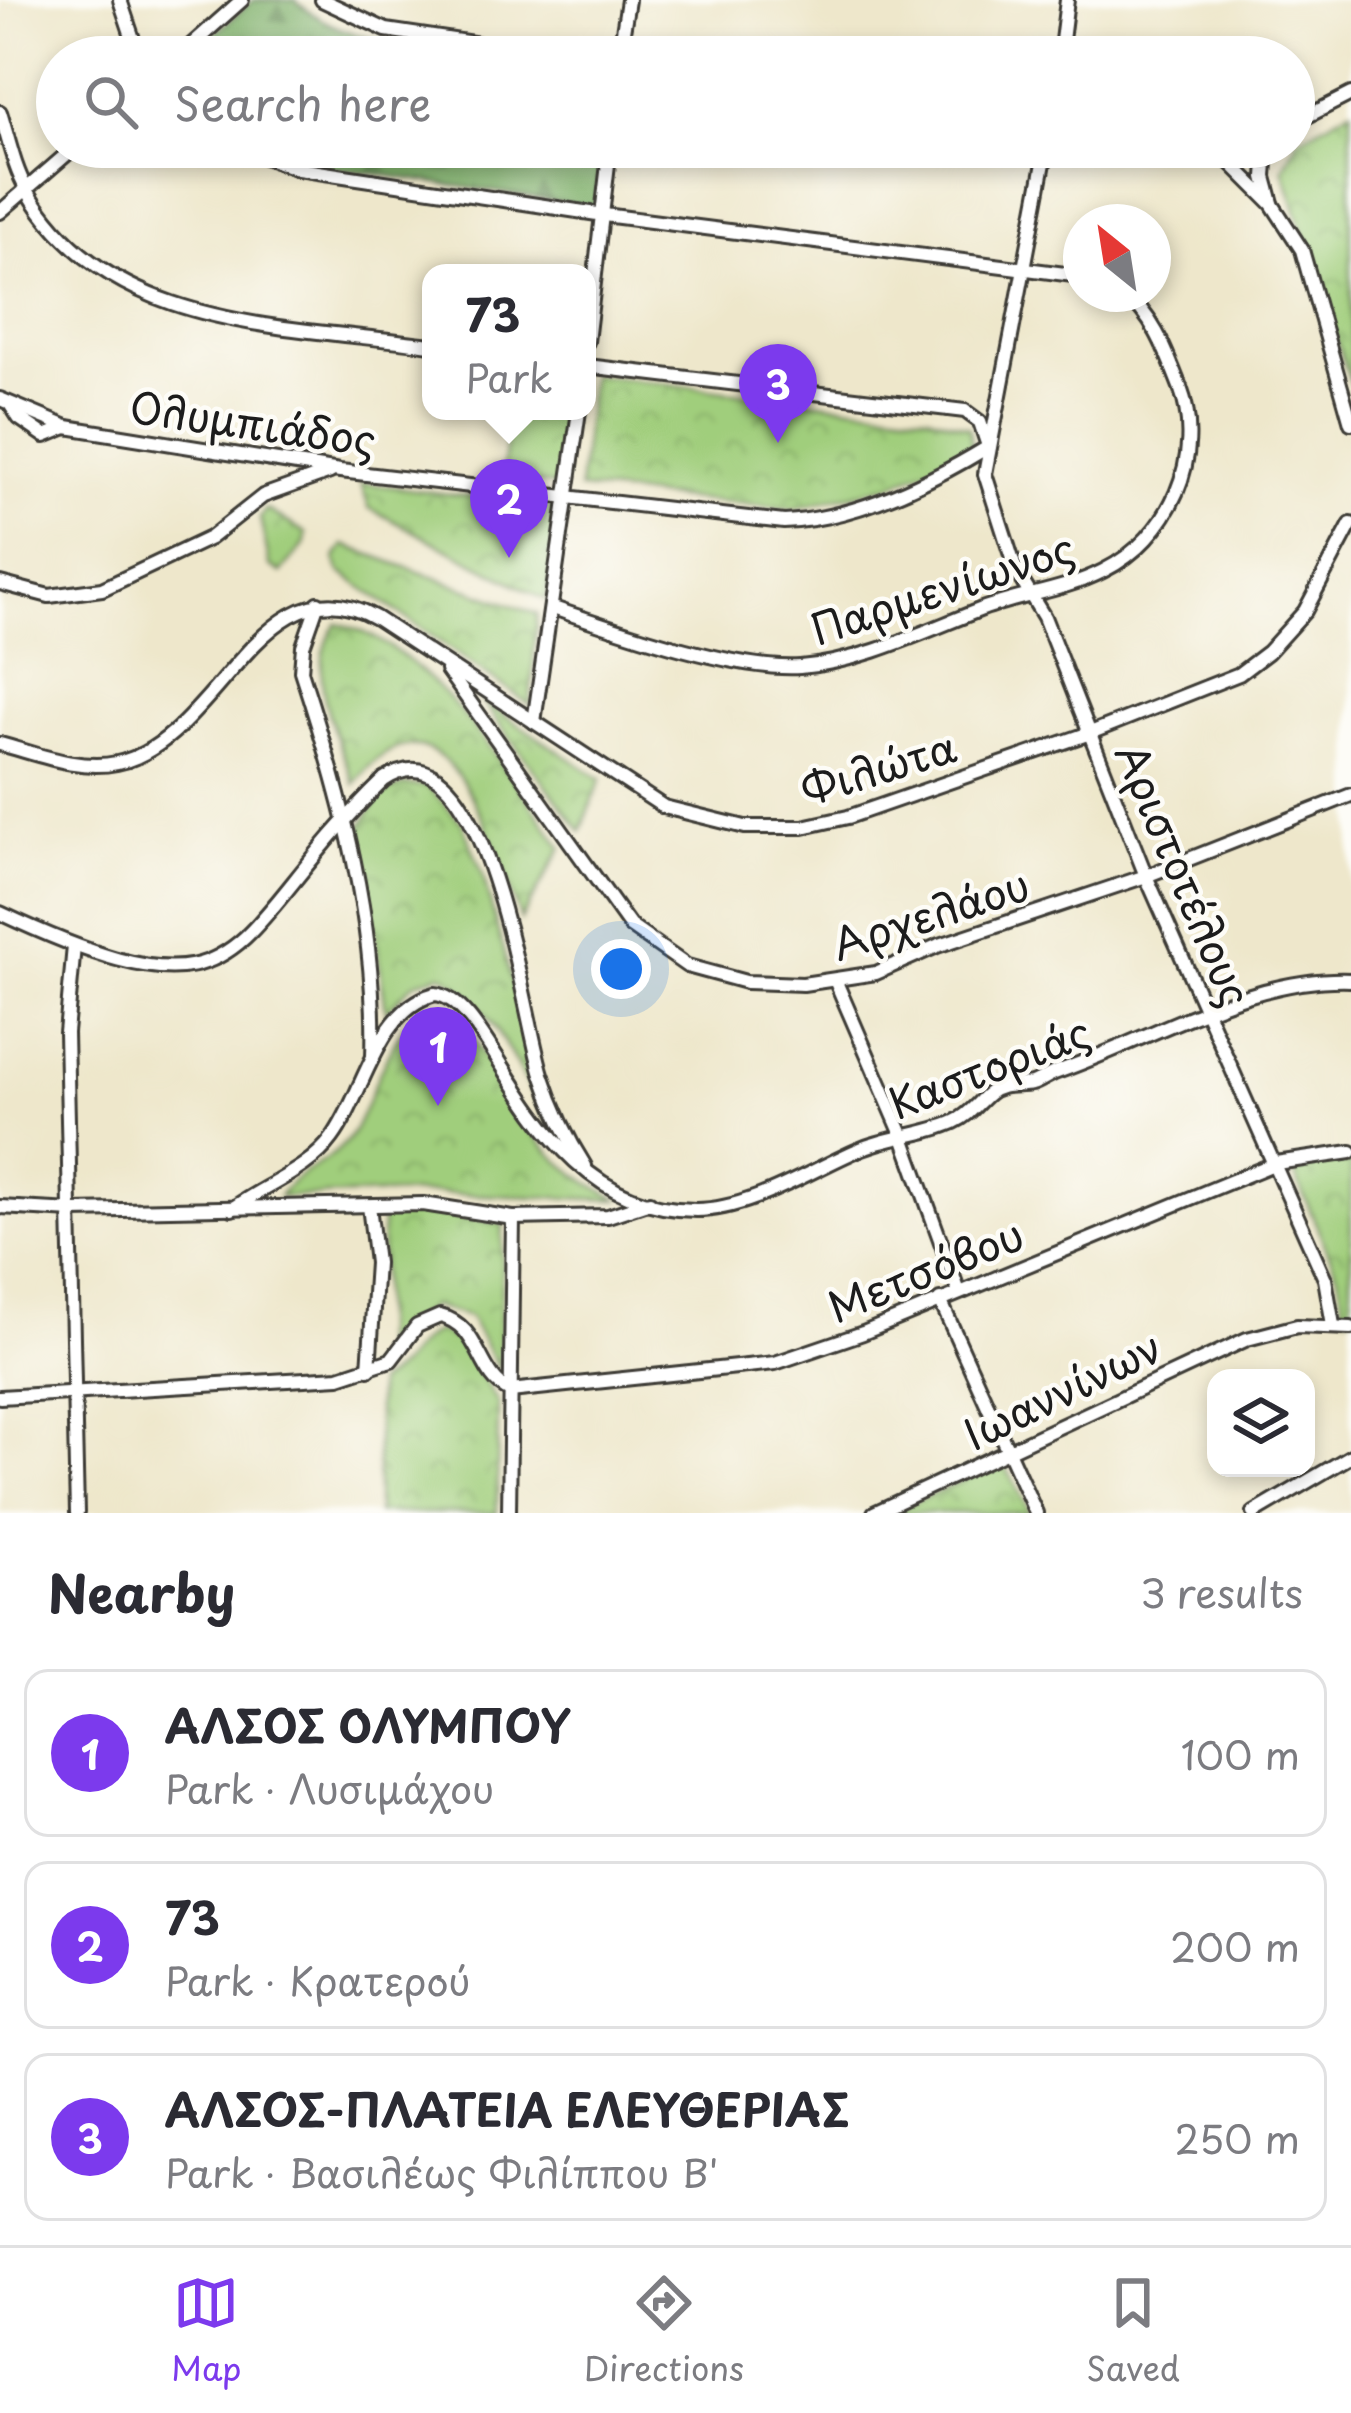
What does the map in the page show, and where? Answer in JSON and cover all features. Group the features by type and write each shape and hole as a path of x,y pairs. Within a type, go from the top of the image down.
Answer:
{"street":[{"path":"120,0 132,36"},
{"path":"202,36 242,0"},
{"path":"322,0 386,30 426,36"},
{"path":"622,36 628,0"},
{"path":"1063,36 1067,0"},
{"path":"1315,112 1351,94"},
{"path":"0,112 26,190 73,248 148,296 202,316 422,344"},
{"path":"0,212 51,168"},
{"path":"295,168 604,215 1063,273"},
{"path":"596,275 608,168"},
{"name":"Αριστοτέλους","path":"1044,168 988,447 985,474 991,499 1146,876 1325,1279 1333,1325"},
{"path":"1236,168 1272,204 1302,250 1351,423"},
{"path":"1266,168 1272,204"},
{"name":"Παρμενίωνος","path":"553,608 654,639 795,667 869,650 1111,567 1157,524 1176,496 1190,442 1187,409 1154,329 1140,312"},
{"path":"596,367 965,411 980,422 988,447"},
{"name":"Ολυμπιάδος","path":"4,401 67,427 340,471 797,521 928,479 988,447"},
{"path":"534,722 578,420"},
{"path":"0,583 49,596 102,589 219,533 263,496 340,471"},
{"name":"Φιλώτα","path":"319,603 368,613 664,807 757,828 803,827 848,817 1198,694 1268,652 1305,611 1351,524"},
{"path":"0,744 84,766 134,758 162,740 234,673 279,621 319,603"},
{"path":"232,1209 332,1139 373,1059 376,978 348,820 302,671 319,603"},
{"name":"Αρχελάου","path":"443,664 621,914 653,946 700,972 730,980 780,985 836,982 876,973 937,946 1146,876 1351,795"},
{"path":"0,913 135,967 207,964 263,926 384,780 410,768 431,770 457,796 493,878 541,1072 589,1172"},
{"path":"74,946 66,1033 76,1513"},
{"name":"Καστοριάς","path":"373,1059 418,1002 435,994 457,1000 536,1122 589,1172 610,1187 651,1201 711,1208 957,1121 986,1095 1006,1086 1030,1085 1094,1062 1208,1012 1285,986 1351,980"},
{"path":"836,982 903,1137 959,1292"},
{"name":"Μετσόβου","path":"510,1391 758,1367 863,1333 1276,1163 1351,1152"},
{"name":"Καστοριάς","path":"0,1207 73,1211 447,1205 513,1217 608,1216 651,1201"},
{"path":"369,1206 376,1263 369,1369"},
{"path":"509,1513 513,1217"},
{"path":"940,1300 1036,1513"},
{"path":"0,1396 315,1381 369,1369 396,1355 421,1323 445,1317 465,1330 496,1382 510,1391"},
{"name":"Ιωαννίνων","path":"874,1513 1247,1339 1297,1326 1351,1328"},
{"path":"1254,1513 1351,1456"}],"green space":[{"path":"253,0 295,0 332,25 364,36 212,36"},
{"path":"1351,109 1351,386 1283,169 1315,168 1315,129"},
{"path":"337,168 599,168 596,207"},
{"path":"596,376 928,415 969,427 972,450 890,485 794,509 579,489 586,420 596,420"},
{"path":"508,420 569,420 562,487 502,478"},
{"path":"361,483 555,507 560,516 546,600 369,508"},
{"path":"266,509 306,533 305,544 281,573 270,566 260,518"},
{"path":"344,545 537,614 530,705 339,571 335,559"},
{"path":"337,623 371,636 435,684 491,750 562,847 521,920 482,817 441,757 416,746 387,753 354,784 322,683 322,662"},
{"path":"480,699 601,779 581,831"},
{"path":"405,785 427,786 462,823 482,872 550,1125 504,1042 461,987 442,974 415,982 386,1011 361,826 381,794"},
{"path":"436,1007 453,1010 539,1140 586,1181 620,1200 428,1193 279,1197 295,1179 347,1141 395,1041 420,1014"},
{"path":"1351,1162 1351,1316 1345,1315 1339,1278 1293,1171 1304,1163"},
{"path":"382,1213 440,1214 503,1224 499,1370 469,1317 431,1306 403,1329 392,1350 381,1344"},
{"path":"438,1331 460,1343 498,1402 497,1513 377,1513 377,1383"},
{"path":"1004,1463 1030,1513 890,1513"}],"place":[{"name":"ΑΛΣΟΣ-ΠΛΑΤΕΙΑ ΕΛΕΥΘΕΡΙΑΣ","path":"778,443"},
{"name":"73","path":"509,558"},
{"name":"ΑΛΣΟΣ ΟΛΥΜΠΟΥ","path":"438,1106"}]}
